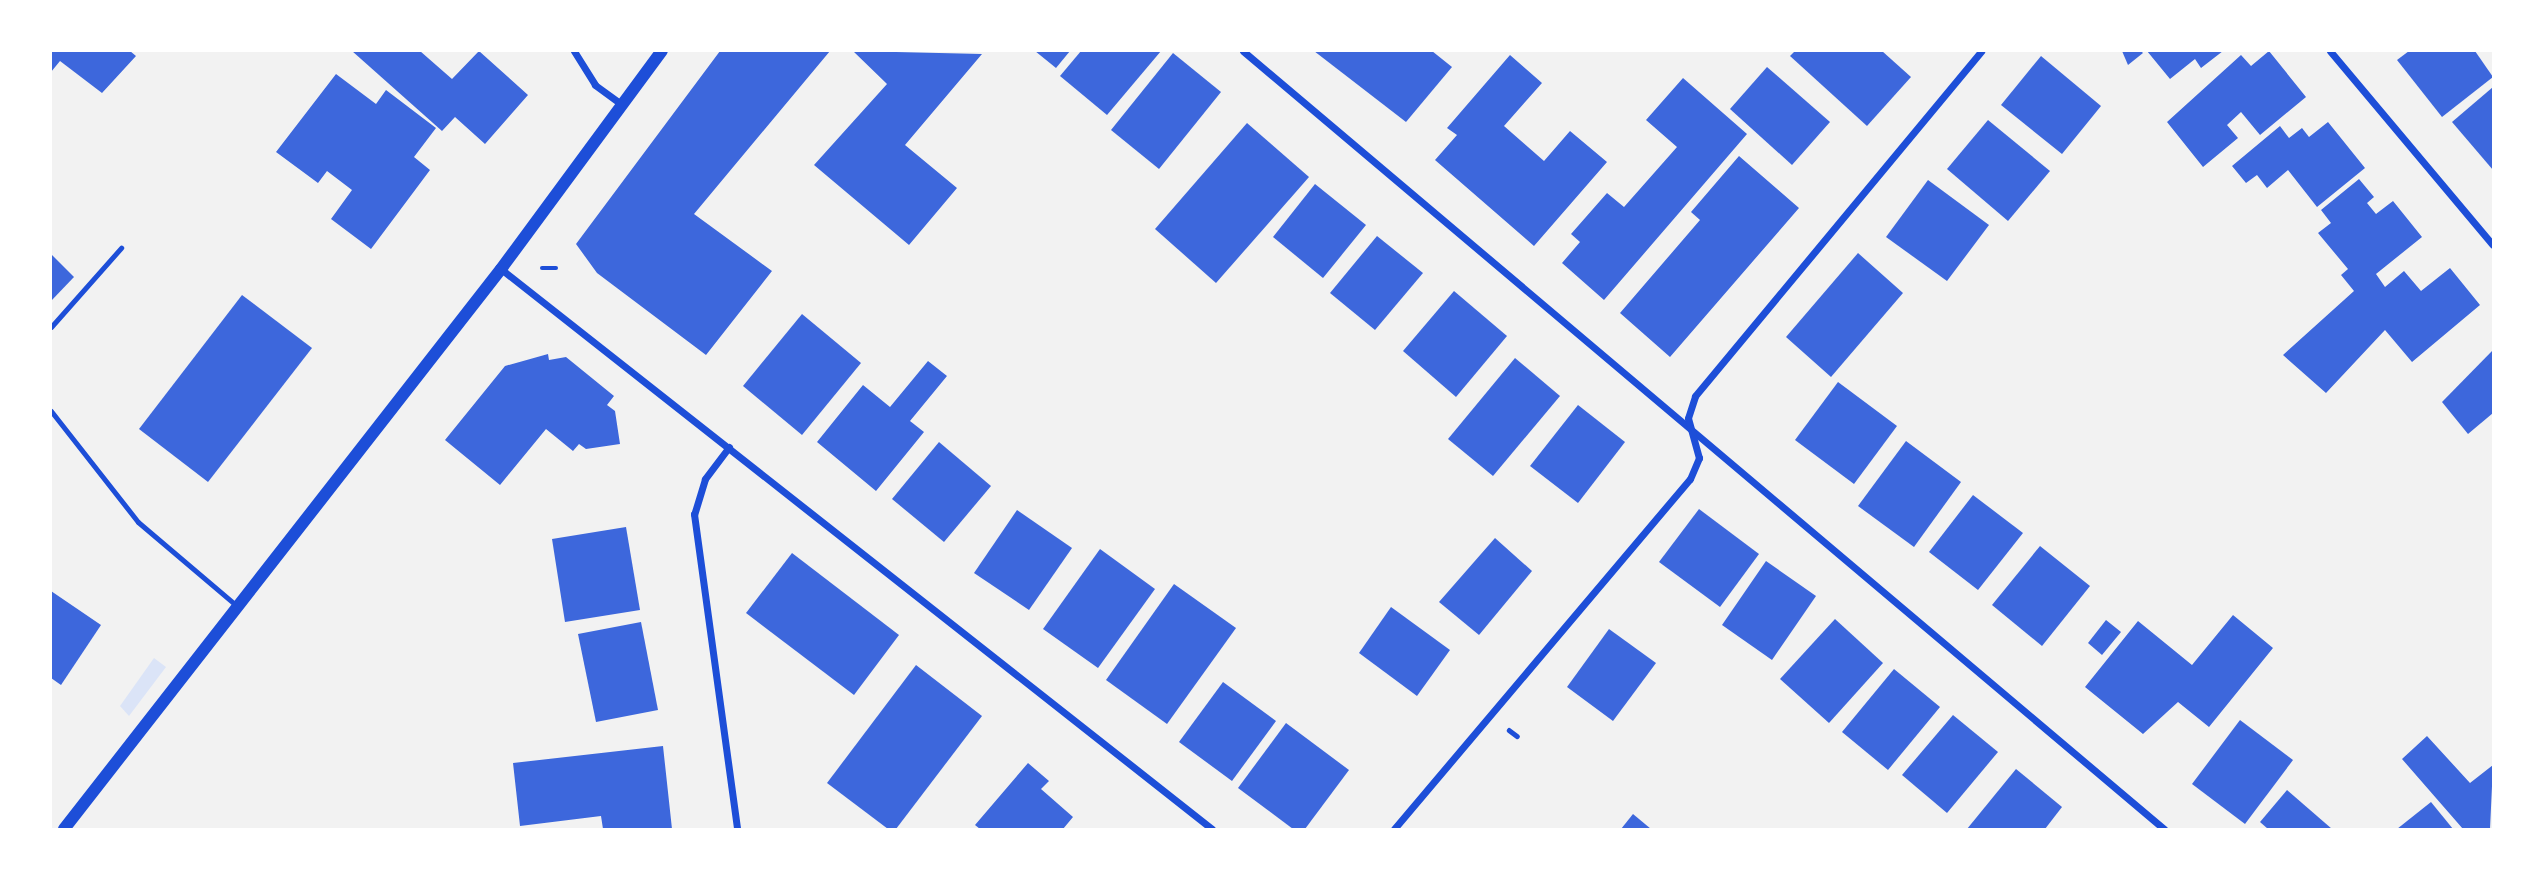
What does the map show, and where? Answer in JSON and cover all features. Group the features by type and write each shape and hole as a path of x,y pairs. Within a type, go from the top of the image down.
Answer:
{"street":[{"path":"574,51 595,85 621,104"},
{"path":"64,829 240,608 501,269 662,51"},
{"path":"1243,51 2164,829"},
{"path":"1394,829 1690,479 1699,458 1690,430 1695,396 1981,51"},
{"path":"2330,51 2493,245"},
{"path":"501,269 1212,829"},
{"path":"729,447 705,480 694,514 737,829"}],"lane":[{"path":"51,327 121,248"},
{"path":"51,411 138,522 240,608"}],"shaded area":[{"path":"154,658 166,667 129,716 120,706"}],"building":[{"path":"51,51 130,51 136,56 102,93 60,61 51,72"},
{"path":"352,51 420,51 452,79 479,51 528,95 485,144 455,117 442,131"},
{"path":"720,51 830,51 694,214 772,271 706,355 597,273 576,244"},
{"path":"853,51 982,54 905,145 957,188 909,245 814,165 887,84"},
{"path":"1035,51 1070,51 1056,68"},
{"path":"1081,51 1161,51 1107,115 1060,76"},
{"path":"1314,51 1432,51 1452,67 1406,122"},
{"path":"1795,51 1882,51 1911,77 1867,126 1790,56"},
{"path":"2122,51 2141,51 2143,53 2128,65"},
{"path":"2147,51 2223,51 2201,68 2195,59 2170,79"},
{"path":"2269,51 2306,97 2260,135 2241,112 2227,125 2238,138 2203,167 2167,122 2241,55 2251,66"},
{"path":"2409,51 2475,51 2493,77 2442,117 2397,60"},
{"path":"1173,53 1221,92 1159,169 1111,130"},
{"path":"1510,55 1542,83 1504,126 1544,161 1570,131 1607,162 1534,246 1435,160 1457,135 1447,128"},
{"path":"2041,56 2101,106 2062,154 2001,105"},
{"path":"1767,67 1830,122 1792,165 1730,109"},
{"path":"336,74 376,104 386,90 436,128 414,157 430,170 371,249 331,219 352,190 327,171 318,183 276,152"},
{"path":"1683,78 1747,134 1604,300 1562,263 1580,242 1571,234 1607,193 1624,207 1677,147 1646,120"},
{"path":"2493,87 2493,170 2452,122"},
{"path":"1988,120 2050,171 2008,221 1947,169"},
{"path":"2328,122 2365,168 2317,207 2288,170 2267,188 2257,175 2246,183 2232,166 2280,126 2289,138 2302,128 2309,137"},
{"path":"1247,123 1309,177 1216,283 1155,229"},
{"path":"1739,156 1799,208 1670,357 1620,313 1700,220 1691,212"},
{"path":"2359,179 2374,197 2367,203 2376,214 2393,201 2422,237 2376,274 2385,287 2404,271 2421,291 2450,268 2480,305 2412,362 2385,330 2326,393 2283,355 2354,291 2341,275 2348,269 2318,233 2331,223 2321,210"},
{"path":"1928,180 1989,225 1947,281 1886,237"},
{"path":"1315,184 1366,225 1323,278 1273,237"},
{"path":"1377,236 1423,273 1375,330 1330,293"},
{"path":"1858,253 1903,293 1831,377 1786,337"},
{"path":"51,254 74,277 51,301"},
{"path":"1454,291 1507,336 1456,397 1403,351"},
{"path":"242,295 312,348 208,482 139,429"},
{"path":"802,314 861,363 802,435 743,386"},
{"path":"2493,350 2493,413 2468,434 2442,402"},
{"path":"548,354 549,360 566,357 614,396 607,405 615,411 620,444 586,449 579,444 573,451 546,429 500,485 445,440 505,366"},
{"path":"1515,358 1560,396 1493,476 1448,439"},
{"path":"928,361 947,376 910,421 924,432 876,491 817,442 863,385 890,407"},
{"path":"1838,382 1897,426 1854,484 1795,440"},
{"path":"1578,405 1625,442 1578,503 1530,466"},
{"path":"1906,441 1961,482 1914,547 1858,506"},
{"path":"939,442 991,486 944,542 892,499"},
{"path":"1973,495 2023,533 1978,590 1929,552"},
{"path":"1699,509 1759,554 1720,607 1659,562"},
{"path":"1017,510 1072,548 1029,610 974,573"},
{"path":"626,527 640,610 565,622 552,539"},
{"path":"1495,538 1532,571 1479,635 1439,602"},
{"path":"2040,546 2090,586 2042,646 1992,605"},
{"path":"1100,549 1155,589 1098,668 1043,629"},
{"path":"792,553 899,635 854,695 746,613"},
{"path":"1766,561 1816,596 1772,660 1722,625"},
{"path":"1174,584 1236,628 1167,724 1106,680"},
{"path":"51,591 101,625 61,685 51,678"},
{"path":"1391,607 1450,650 1417,696 1359,653"},
{"path":"2233,615 2273,648 2209,727 2178,702 2143,734 2085,687 2138,621 2192,665"},
{"path":"1835,619 1883,663 1829,723 1780,679"},
{"path":"2106,620 2121,632 2102,655 2088,643"},
{"path":"641,622 658,710 596,722 578,634"},
{"path":"1609,629 1656,663 1613,721 1567,687"},
{"path":"916,665 982,716 896,829 888,829 827,783"},
{"path":"1894,669 1940,707 1888,770 1842,732"},
{"path":"1223,682 1276,721 1232,781 1179,742"},
{"path":"1953,715 1998,752 1947,813 1902,775"},
{"path":"2240,720 2293,760 2245,824 2192,784"},
{"path":"1286,723 1349,770 1305,829 1293,829 1238,788"},
{"path":"2427,736 2470,783 2493,765 2490,829 2463,829 2402,759"},
{"path":"663,746 672,829 603,829 601,816 520,826 513,763"},
{"path":"1028,763 1049,781 1041,789 1073,817 1063,829 980,829 975,825"},
{"path":"2016,769 2062,807 2045,829 1967,829"},
{"path":"2287,790 2332,829 2268,829 2260,822"},
{"path":"2431,802 2453,829 2397,829"},
{"path":"1633,814 1651,829 1621,829"}]}
